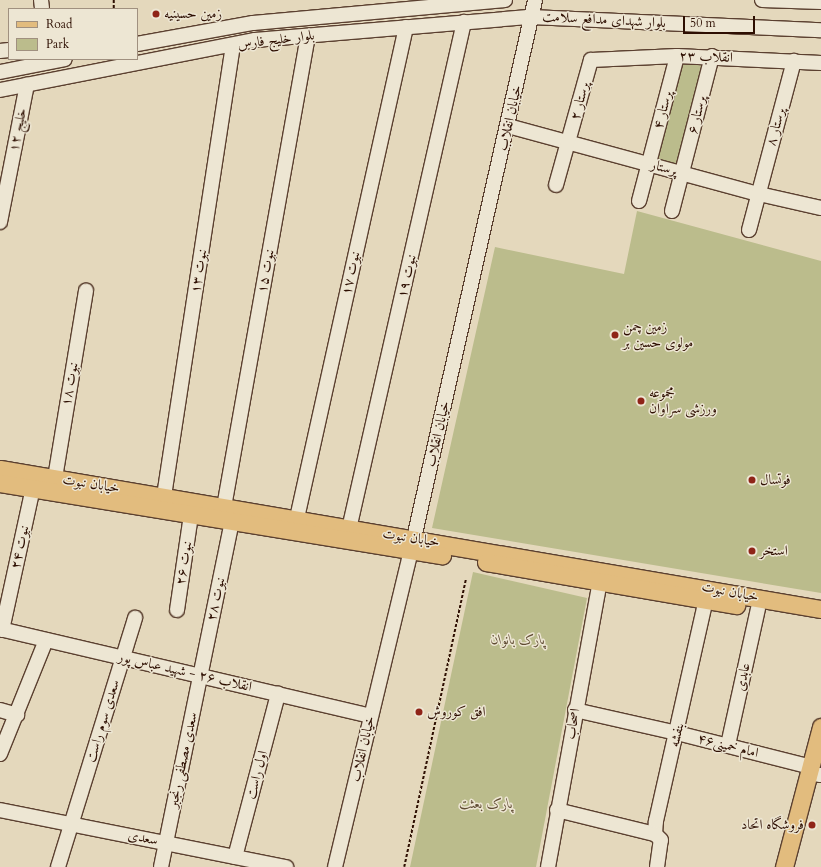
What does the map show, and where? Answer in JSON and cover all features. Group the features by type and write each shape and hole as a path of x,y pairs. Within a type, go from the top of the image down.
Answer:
{"main road":[{"name":"خیابان نبوت","path":"0,469 54,485 191,515 297,518 412,544"},
{"name":"خیابان نبوت","path":"0,483 33,488 54,485 164,496 228,515 601,576 821,609"},
{"name":"خیابان نبوت","path":"601,576 706,600 821,620"},
{"path":"795,867 818,771 821,727"},
{"path":"784,867 818,771"}],"street":[{"name":"بلوار خلیج فارس","path":"138,44 253,23 505,0"},
{"name":"خیابان انقلاب","path":"335,867 412,544 508,126 535,0"},
{"path":"762,0 821,2"},
{"name":"بلوار خلیج فارس","path":"0,90 233,46 255,40 531,17"},
{"name":"بلوار شهدای مدافع سلامت","path":"531,17 821,30"},
{"name":"نبوت ۱۹","path":"349,529 464,22"},
{"name":"نبوت ۱۷","path":"297,518 406,27"},
{"name":"نبوت ۱۵","path":"228,515 308,36"},
{"name":"نبوت ۱۳","path":"164,496 233,46"},
{"name":"پرستار ۴","path":"639,202 677,56"},
{"name":"انقلاب ۲۳","path":"591,60 712,56 821,63"},
{"name":"پرستار ۶","path":"672,211 712,56"},
{"path":"0,72 60,60"},
{"name":"پرستار ۲","path":"556,185 591,60"},
{"name":"پرستار ۸","path":"749,230 794,61"},
{"name":"خلیج ۱۲","path":"0,222 27,85"},
{"name":"پرستار","path":"508,126 759,194 821,208"},
{"name":"نبوت ۱۸","path":"54,485 86,291"},
{"name":"نبوت ۲۴","path":"1,630 33,488"},
{"name":"نبوت ۲۶","path":"177,610 191,515"},
{"name":"نبوت ۲۸","path":"201,676 228,515"},
{"name":"اصحاب","path":"548,867 575,710 601,576"},
{"name":"بنفشه","path":"654,834 678,732 706,600"},
{"name":"عابدی","path":"728,745 758,608"},
{"name":"سعدی سوم راست","path":"58,867 135,618"},
{"name":"انقلاب ۲۶ - شهید عباس پور","path":"1,630 370,716"},
{"path":"0,754 46,640"},
{"name":"سعدی مصطفی رنجبر","path":"161,867 201,676"},
{"name":"اول راست","path":"237,860 278,694"},
{"path":"0,710 17,715"},
{"name":"امام خمینی۴۶","path":"575,710 678,732 818,771"},
{"name":"سعدی","path":"0,810 166,843 237,860 286,867"},
{"path":"557,810 654,834 661,840 656,867"}],"path":[{"path":"404,867 466,579"}],"green space":[{"path":"680,63 705,66 680,165 655,158"},
{"name":"مجموعه ورزشی سراوان","path":"637,211 821,261 821,593 432,528 495,247 624,274"},
{"name":"پارک بعثت","path":"473,572 587,598 536,867 410,867"}],"place":[{"name":"زمین حسینیه","path":"156,14"},
{"name":"زمین چمن مولوی حسین بر","path":"615,335"},
{"name":"مجموعه ورزشی سراوان","path":"641,401"},
{"name":"فوتسال","path":"752,480"},
{"name":"استخر","path":"752,551"},
{"name":"افق کوروش","path":"419,712"},
{"name":"فروشگاه اتحاد","path":"812,825"}],"park label":[{"name":"پارک بانوان","path":"518,640"}]}
